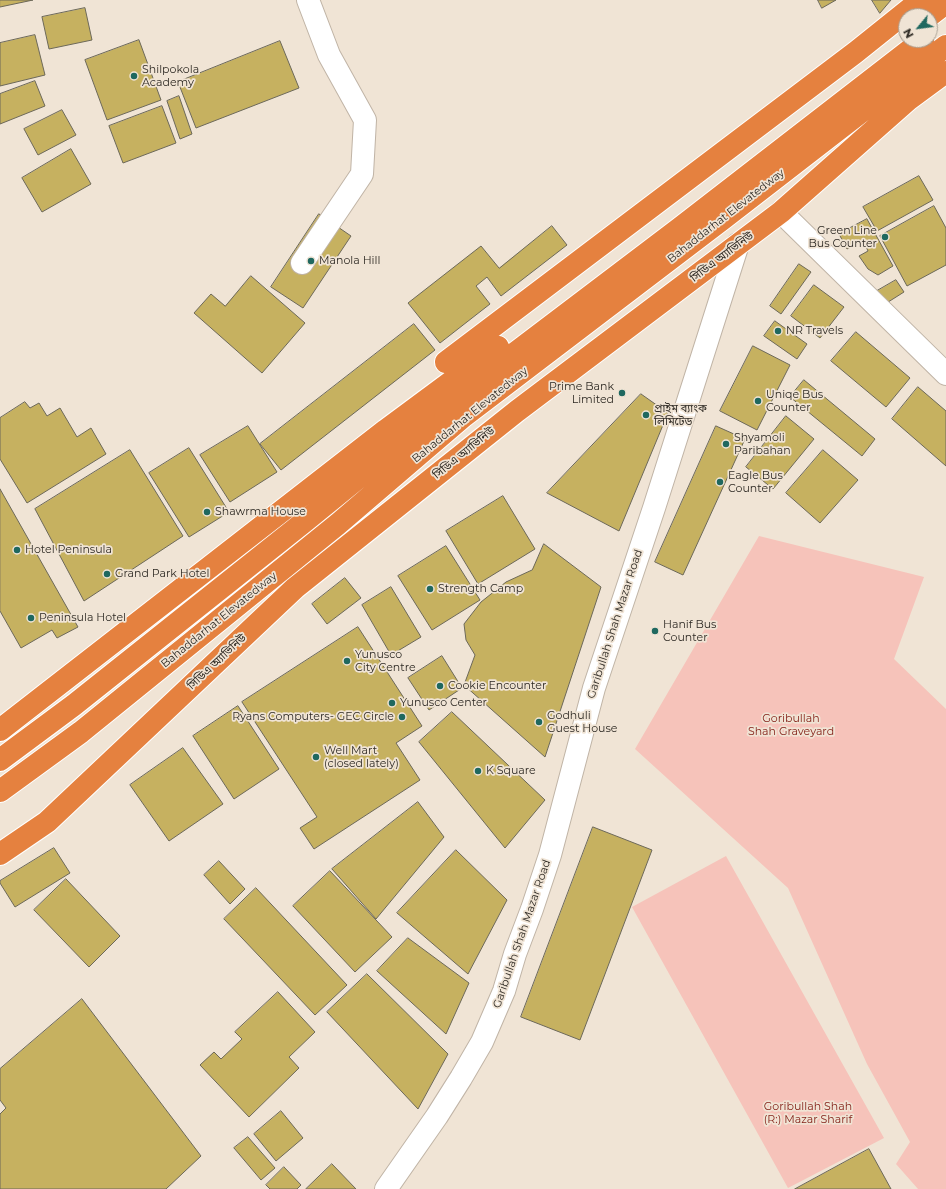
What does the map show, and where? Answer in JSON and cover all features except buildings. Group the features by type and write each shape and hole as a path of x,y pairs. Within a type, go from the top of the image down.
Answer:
{"highway":[{"path":"446,362 921,0"},
{"path":"938,9 946,3"},
{"path":"938,28 946,21"},
{"path":"0,730 386,430 693,203 898,41"},
{"name":"Bahaddarhat Elevatedway","path":"0,791 87,727 338,524 464,416 724,218 946,46"},
{"name":"Bahaddarhat Elevatedway","path":"0,760 74,705 136,656 465,391 680,228 913,48"},
{"name":"সিডিএ অ্যাভিনিউ","path":"0,854 47,822 295,588 517,411 781,212 909,99 946,72"}],"street":[{"path":"302,263 362,174 365,120 329,55 308,0"},
{"path":"781,212 946,374"},
{"name":"Garibullah Shah Mazar Road","path":"386,1189 437,1116 461,1078 482,1042 504,991 515,954 550,855 594,688 654,508 738,244"}],"green space":[{"name":"Goribullah Shah Graveyard","path":"759,536 924,577 894,659 946,709 946,1189 918,1189 896,1164 910,1142 867,1064 788,888 635,749"},
{"name":"Goribullah Shah (R:) Mazar Sharif","path":"726,856 884,1138 788,1188 632,907"}],"place":[{"name":"Shilpokola Academy","path":"134,76"},
{"name":"Green Line Bus Counter","path":"885,237"},
{"name":"Manola Hill","path":"311,261"},
{"name":"NR Travels","path":"778,331"},
{"name":"Prime Bank Limited","path":"622,393"},
{"name":"Uniqe Bus Counter","path":"758,401"},
{"name":"প্রাইম ব্যাংক লিমিটেড","path":"646,415"},
{"name":"Shyamoli Paribahan","path":"726,444"},
{"name":"Eagle Bus Counter","path":"720,482"},
{"name":"Shawrma House","path":"207,512"},
{"name":"Hotel Peninsula","path":"17,550"},
{"name":"Grand Park Hotel","path":"107,574"},
{"name":"Strength Camp","path":"430,589"},
{"name":"Peninsula Hotel","path":"31,618"},
{"name":"Hanif Bus Counter","path":"655,631"},
{"name":"Yunusco City Centre","path":"347,661"},
{"name":"Cookie Encounter","path":"440,686"},
{"name":"Yunusco Center","path":"392,703"},
{"name":"Ryans Computers- GEC Circle","path":"402,717"},
{"name":"Godhuli Guest House","path":"539,722"},
{"name":"Well Mart (closed lately)","path":"316,757"},
{"name":"K Square","path":"478,771"}]}
